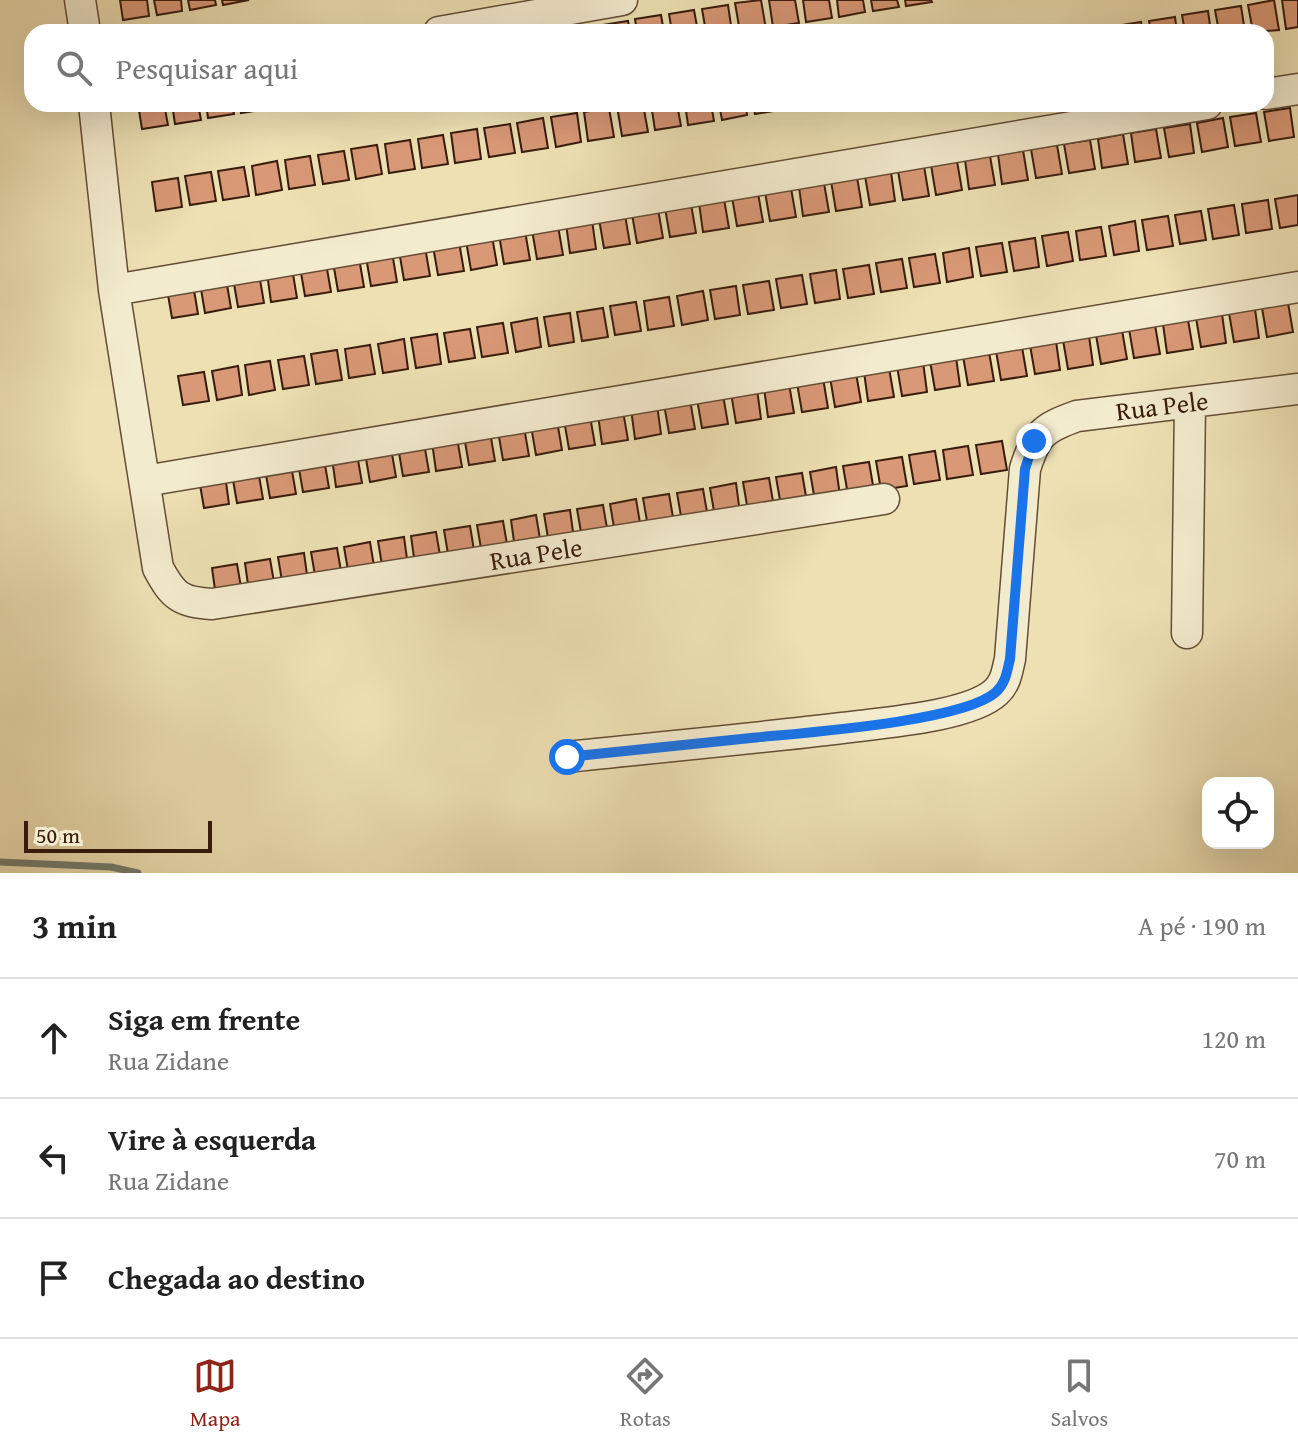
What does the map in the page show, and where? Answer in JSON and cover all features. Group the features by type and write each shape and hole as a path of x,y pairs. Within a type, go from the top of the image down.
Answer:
{"street":[{"path":"80,0 84,24"},
{"path":"485,24 622,0"},
{"path":"1274,93 1298,89"},
{"path":"95,112 114,290 145,481 1298,287"},
{"path":"114,290 1160,112"},
{"name":"Rua Pele","path":"567,757 801,733 916,718 976,704 997,692 1006,679 1025,469 1034,441 1051,425 1077,416 1298,389"},
{"path":"1187,633 1190,402"},
{"name":"Rua Pele","path":"145,481 158,568 169,589 187,603 212,604 884,499"}],"building":[{"path":"120,0 147,0 149,16 123,20"},
{"path":"154,0 181,0 182,11 157,15"},
{"path":"188,0 215,0 216,5 190,10"},
{"path":"222,0 249,0 223,5"},
{"path":"761,0 765,24 739,24 735,3"},
{"path":"769,0 795,0 799,23 773,24"},
{"path":"803,0 829,0 832,18 806,22"},
{"path":"837,0 863,0 865,12 839,17"},
{"path":"871,0 897,0 899,7 873,11"},
{"path":"905,0 931,0 932,2 906,6"},
{"path":"1274,0 1279,30 1274,30 1274,24 1252,24 1248,5"},
{"path":"1282,0 1298,0 1298,27 1286,29"},
{"path":"728,5 731,24 705,24 702,9"},
{"path":"1241,6 1244,24 1218,24 1215,10"},
{"path":"694,10 697,24 671,24 669,14"},
{"path":"1208,11 1210,24 1184,24 1182,15"},
{"path":"661,15 663,24 636,24 635,19"},
{"path":"1175,17 1176,24 1150,24 1149,21"},
{"path":"1290,108 1294,137 1269,141 1264,112"},
{"path":"139,112 166,112 168,125 142,129"},
{"path":"173,112 200,112 201,120 175,124"},
{"path":"207,112 234,114 208,118"},
{"path":"584,112 610,112 614,137 588,141"},
{"path":"618,112 644,112 648,132 622,136"},
{"path":"652,112 678,112 681,126 655,130"},
{"path":"686,112 712,112 714,121 688,125"},
{"path":"720,112 747,112 747,115 722,120"},
{"path":"577,113 581,142 556,147 551,117"},
{"path":"1256,113 1261,142 1235,146 1230,117"},
{"path":"543,118 548,148 522,152 517,123"},
{"path":"1223,118 1228,147 1202,152 1197,123"},
{"path":"510,124 515,153 489,157 484,128"},
{"path":"1190,124 1194,153 1169,157 1164,128"},
{"path":"477,129 481,159 455,163 451,133"},
{"path":"1156,129 1161,158 1135,162 1131,133"},
{"path":"1123,134 1128,164 1102,168 1098,139"},
{"path":"443,135 448,164 422,168 418,139"},
{"path":"410,140 415,169 389,173 385,144"},
{"path":"1090,140 1095,169 1069,173 1064,144"},
{"path":"377,145 382,174 356,179 351,149"},
{"path":"1057,145 1062,174 1036,178 1031,149"},
{"path":"1023,150 1028,180 1002,184 998,154"},
{"path":"344,151 349,180 323,184 318,155"},
{"path":"310,156 315,185 289,189 285,160"},
{"path":"990,156 995,185 969,189 965,160"},
{"path":"277,161 282,190 256,195 252,166"},
{"path":"957,161 962,190 936,195 931,165"},
{"path":"924,166 929,196 903,200 898,171"},
{"path":"244,167 249,196 223,200 218,171"},
{"path":"211,172 216,201 190,205 185,176"},
{"path":"891,172 895,201 870,205 865,176"},
{"path":"857,177 862,207 836,211 831,181"},
{"path":"178,178 182,207 156,211 152,182"},
{"path":"824,183 829,212 803,216 799,187"},
{"path":"791,188 796,217 770,221 765,192"},
{"path":"758,193 763,222 737,226 732,197"},
{"path":"1298,195 1298,225 1280,228 1275,199"},
{"path":"724,199 729,228 703,232 699,203"},
{"path":"1268,200 1272,229 1246,233 1242,204"},
{"path":"691,204 696,233 670,237 665,208"},
{"path":"1234,205 1239,235 1213,239 1208,209"},
{"path":"658,209 663,238 637,243 632,214"},
{"path":"1201,211 1206,240 1180,244 1175,215"},
{"path":"625,215 630,244 604,248 599,219"},
{"path":"1168,216 1173,246 1147,250 1142,220"},
{"path":"592,220 596,249 570,253 566,224"},
{"path":"1135,221 1139,251 1114,255 1109,226"},
{"path":"558,226 563,255 537,259 532,230"},
{"path":"1101,227 1106,256 1080,260 1076,231"},
{"path":"525,231 530,260 504,264 499,235"},
{"path":"1068,232 1073,261 1047,266 1042,236"},
{"path":"492,236 497,265 471,270 466,241"},
{"path":"1035,238 1039,267 1014,271 1009,242"},
{"path":"459,242 464,271 438,275 433,246"},
{"path":"1002,243 1007,272 981,276 976,247"},
{"path":"425,247 430,276 404,280 399,251"},
{"path":"969,248 973,277 947,282 943,253"},
{"path":"392,252 397,282 371,286 366,257"},
{"path":"935,254 940,283 914,287 909,258"},
{"path":"359,258 364,287 338,291 333,262"},
{"path":"902,259 907,288 881,292 876,263"},
{"path":"326,263 331,292 305,296 300,267"},
{"path":"869,265 874,294 848,298 843,269"},
{"path":"292,268 297,298 271,302 267,273"},
{"path":"836,270 840,299 815,303 810,274"},
{"path":"259,274 264,303 238,307 233,278"},
{"path":"802,275 807,304 781,308 776,279"},
{"path":"226,279 231,308 205,313 200,283"},
{"path":"769,281 774,310 748,314 743,285"},
{"path":"193,284 198,314 172,318 167,289"},
{"path":"736,286 740,315 715,319 710,290"},
{"path":"703,291 708,320 682,325 677,296"},
{"path":"669,297 674,326 648,330 644,301"},
{"path":"636,302 641,331 615,335 610,306"},
{"path":"1288,303 1293,332 1267,337 1262,308"},
{"path":"603,308 608,337 582,341 577,312"},
{"path":"1255,309 1259,338 1234,342 1229,313"},
{"path":"570,313 574,342 549,346 544,317"},
{"path":"1222,314 1226,343 1201,347 1196,318"},
{"path":"537,318 541,347 516,352 511,323"},
{"path":"1188,320 1193,349 1167,353 1163,324"},
{"path":"503,323 508,353 482,357 477,327"},
{"path":"1155,325 1160,354 1134,358 1129,329"},
{"path":"470,329 475,358 449,362 444,333"},
{"path":"1122,330 1127,359 1101,364 1096,335"},
{"path":"437,334 441,364 416,368 411,338"},
{"path":"1089,336 1093,365 1068,369 1063,340"},
{"path":"404,339 408,369 383,373 378,344"},
{"path":"1056,341 1060,370 1035,374 1030,345"},
{"path":"370,345 375,374 349,378 345,349"},
{"path":"1022,347 1027,376 1001,380 996,351"},
{"path":"337,350 342,380 316,384 311,354"},
{"path":"989,352 994,381 968,385 963,356"},
{"path":"304,356 309,385 283,389 278,360"},
{"path":"956,357 960,386 935,390 930,361"},
{"path":"270,361 275,390 249,395 245,365"},
{"path":"923,362 927,392 902,396 897,366"},
{"path":"238,366 242,395 217,400 212,371"},
{"path":"889,368 894,397 868,401 864,372"},
{"path":"204,372 209,401 183,405 178,376"},
{"path":"856,373 861,402 835,407 830,377"},
{"path":"823,378 828,408 802,412 797,383"},
{"path":"789,384 794,413 768,417 764,388"},
{"path":"757,389 761,419 736,423 731,393"},
{"path":"723,395 728,424 702,428 697,399"},
{"path":"690,400 695,429 669,433 664,404"},
{"path":"657,405 661,434 635,439 631,409"},
{"path":"623,411 628,440 602,444 598,415"},
{"path":"590,416 595,445 569,449 564,420"},
{"path":"557,421 562,450 536,455 531,426"},
{"path":"524,427 529,456 503,460 498,431"},
{"path":"490,432 495,461 469,465 464,436"},
{"path":"457,438 462,467 436,471 432,442"},
{"path":"1002,441 1007,470 981,474 976,445"},
{"path":"424,443 429,472 403,476 398,447"},
{"path":"968,446 973,475 947,479 943,450"},
{"path":"391,448 396,477 370,482 365,453"},
{"path":"935,451 940,480 914,484 909,455"},
{"path":"357,454 362,483 336,487 332,458"},
{"path":"902,457 907,486 881,490 876,461"},
{"path":"324,459 329,488 303,492 298,463"},
{"path":"869,462 874,491 848,495 843,466"},
{"path":"291,465 296,494 270,498 265,469"},
{"path":"836,467 840,496 815,501 810,472"},
{"path":"258,470 263,499 237,503 232,474"},
{"path":"802,473 807,502 781,506 776,477"},
{"path":"225,475 229,504 204,508 199,479"},
{"path":"769,478 774,507 748,511 743,482"},
{"path":"736,483 740,513 715,517 710,488"},
{"path":"703,489 708,518 682,522 677,493"},
{"path":"669,494 674,523 648,527 643,498"},
{"path":"636,499 641,529 615,533 610,504"},
{"path":"603,505 608,534 582,538 577,509"},
{"path":"570,510 574,539 549,544 544,514"},
{"path":"536,515 541,545 515,549 511,520"},
{"path":"503,521 508,550 482,554 477,525"},
{"path":"470,526 475,556 449,560 444,530"},
{"path":"436,532 441,561 415,565 411,536"},
{"path":"404,537 408,566 383,571 378,541"},
{"path":"370,542 375,572 349,576 344,547"},
{"path":"337,548 342,577 316,581 311,552"},
{"path":"304,553 308,582 283,587 278,557"},
{"path":"270,559 275,588 249,592 245,563"},
{"path":"237,564 242,593 216,597 212,568"}],"waterway":[{"path":"0,862 111,867 138,873"}],"route":[{"path":"567,757 875,724 976,704 997,692 1006,679 1010,659 1025,469 1034,441"}]}
